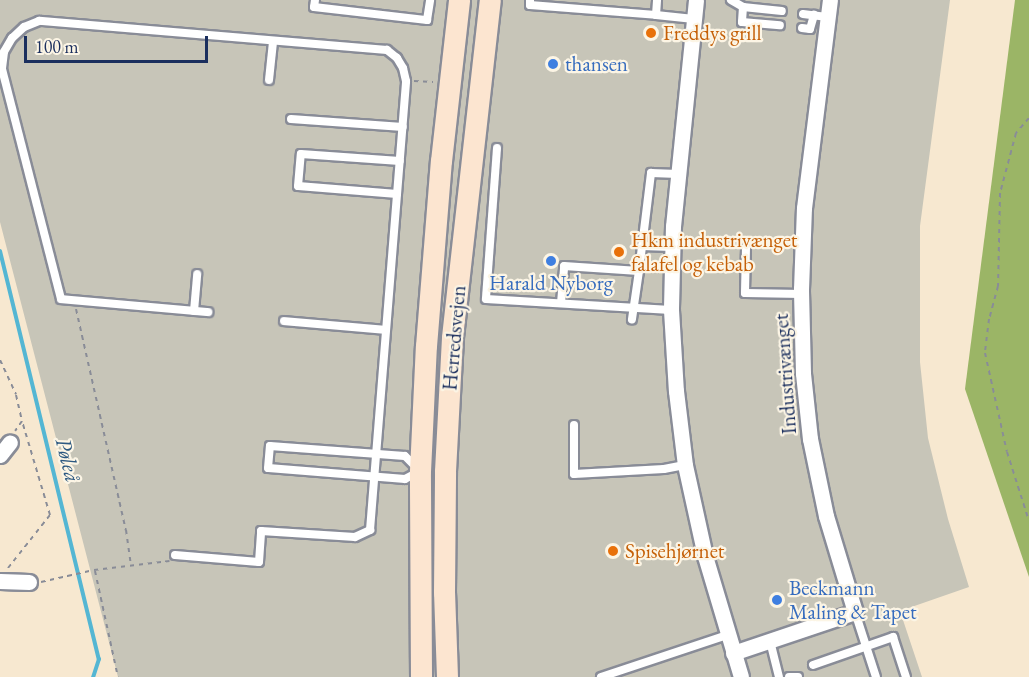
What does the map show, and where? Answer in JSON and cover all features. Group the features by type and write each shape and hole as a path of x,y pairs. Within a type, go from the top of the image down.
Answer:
{"street":[{"name":"Herredsvejen","path":"421,677 433,471 441,161 459,0"},
{"name":"Herredsvejen","path":"447,677 444,592 433,471 452,337 490,0"},
{"path":"696,0 672,247 671,310 685,465 705,556 741,677"},
{"name":"Industrivænget","path":"830,0 821,16 804,207 803,373 810,439 826,516 855,612"},
{"path":"3,581 30,582"},
{"path":"733,653 855,612"}],"lane":[{"path":"315,0 314,7 427,20 430,0"},
{"path":"530,0 530,5 694,18"},
{"path":"656,15 657,0"},
{"path":"731,0 743,8 782,11"},
{"path":"743,8 742,22 780,26"},
{"path":"803,14 821,16"},
{"path":"802,28 810,29 821,16"},
{"path":"175,555 259,562 261,531 355,537 370,530 406,81 397,58 387,50 39,21 24,27 12,38 4,52 2,69 61,299 208,312"},
{"path":"269,81 273,41"},
{"path":"291,119 403,127"},
{"path":"497,148 486,299 671,310"},
{"path":"397,194 298,186 301,154 400,161"},
{"path":"632,319 651,173 678,174"},
{"path":"642,246 672,247"},
{"path":"746,248 745,293 802,294"},
{"path":"561,303 564,266 639,271"},
{"path":"194,311 197,274"},
{"path":"284,321 386,330"},
{"path":"574,425 574,474 664,469 685,465"},
{"path":"270,446 405,456 433,471 405,479 268,468 270,446"},
{"path":"855,612 876,677"},
{"path":"601,677 727,635"},
{"path":"813,665 893,637 906,677"},
{"path":"770,641 779,677"},
{"path":"789,677 798,677"}],"path":[{"path":"406,81 435,83"},
{"path":"1029,118 1016,133 1000,193 998,286 989,319 985,353 1007,452 1029,521"},
{"path":"74,300 126,530 131,564"},
{"path":"0,360 16,395 50,515 8,568 3,581"},
{"path":"6,447 8,439 22,421"},
{"path":"30,582 131,564 168,561 175,555"},
{"path":"94,570 118,677"}],"shaded area":[{"path":"0,0 950,0 920,226 920,362 928,438 948,519 969,587 900,611 922,677 118,677 0,222"}],"green space":[{"path":"1015,0 1029,0 1029,577 965,389"}],"waterway":[{"name":"Pøleå","path":"0,251 99,659 93,677"}],"place":[{"name":"Freddys grill","path":"651,33"},
{"name":"thansen","path":"553,64"},
{"name":"Hkm industrivænget falafel og kebab","path":"619,252"},
{"name":"Harald Nyborg","path":"551,261"},
{"name":"Spisehjørnet","path":"613,551"},
{"name":"Beckmann Maling & Tapet","path":"777,600"}]}
